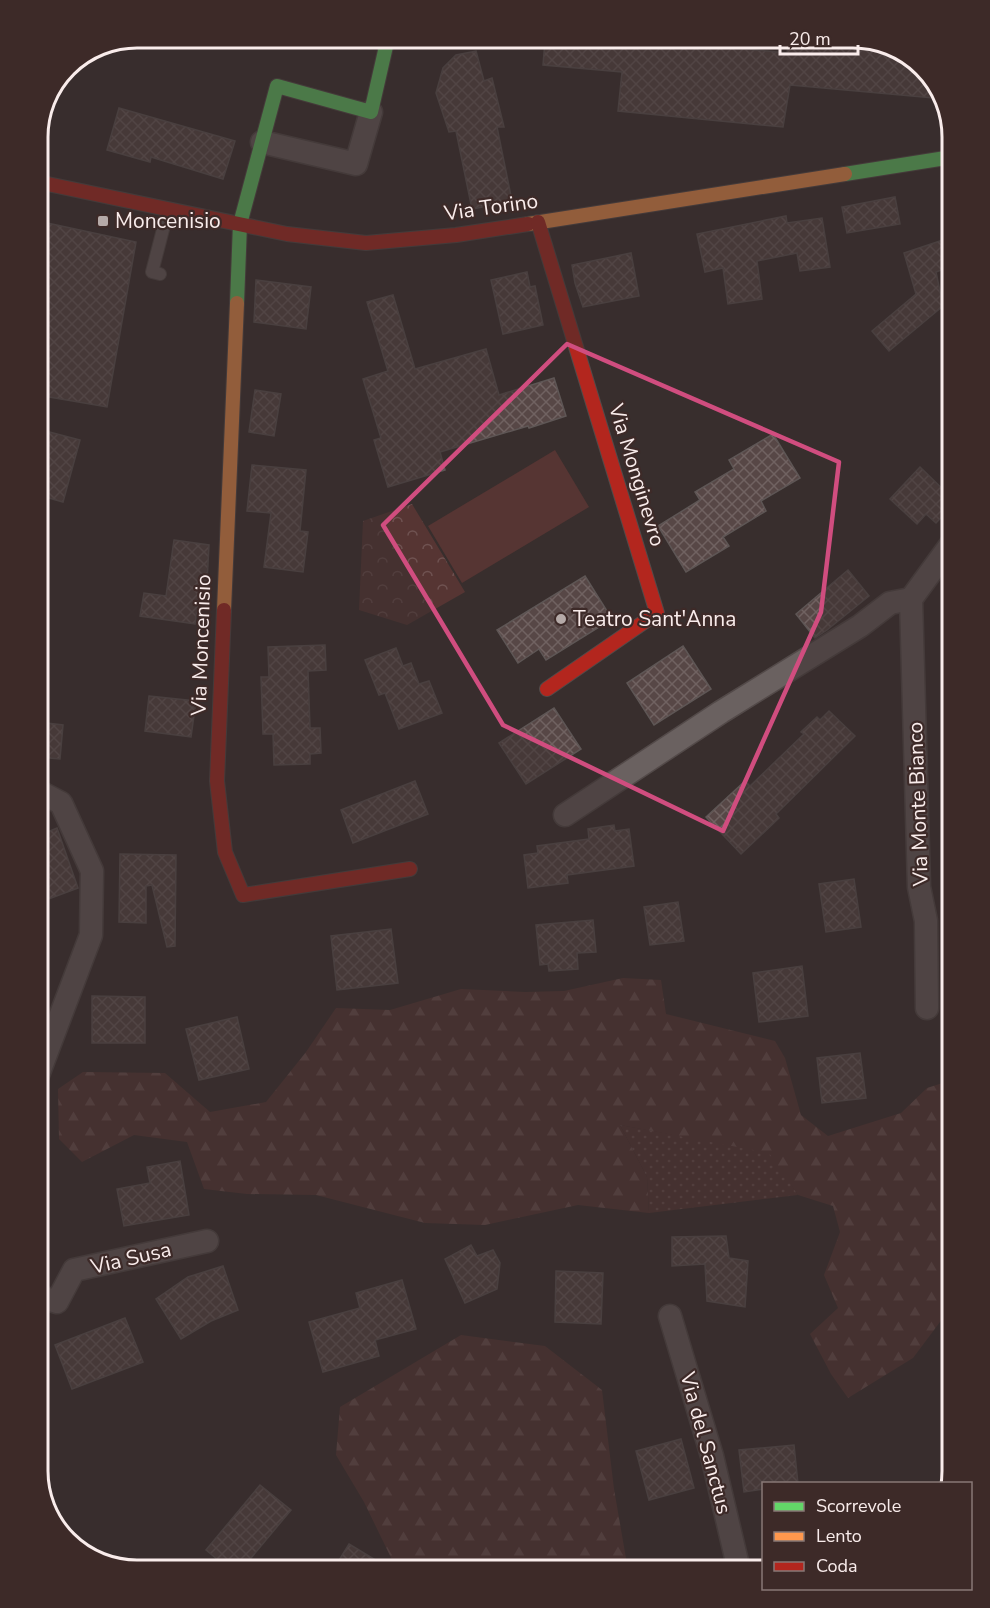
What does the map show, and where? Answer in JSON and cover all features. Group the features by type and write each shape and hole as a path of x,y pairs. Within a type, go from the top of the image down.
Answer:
{"street":[{"path":"262,142 356,164 386,48"},
{"path":"240,224 278,86 372,108"},
{"name":"Via Torino","path":"48,184 287,234 366,243 456,235 942,159"},
{"name":"Via Monginevro","path":"538,222 657,614 547,689"},
{"name":"Via Moncenisio","path":"240,224 217,781 225,852 243,895 410,868"},
{"path":"565,814 860,626 890,603 911,599 942,557"},
{"name":"Via Monte Bianco","path":"911,599 919,887 926,921 927,1008"},
{"path":"48,796 60,803 92,871 91,934 48,1048"},
{"name":"Via Susa","path":"48,1299 57,1302 74,1270 207,1241"},
{"name":"Via del Sanctus","path":"670,1316 712,1456 737,1560"}],"lane":[{"path":"334,88 333,94 372,108"},
{"path":"160,274 152,272 169,208"}],"highlighted area":[{"path":"567,344 839,462 821,612 723,831 503,725 383,525"}],"green space":[{"path":"555,450 589,507 462,583 428,526"},
{"path":"412,504 465,592 407,625 359,610 363,521"},
{"path":"623,978 661,980 666,1014 775,1041 785,1058 801,1115 828,1136 901,1113 927,1088 942,1083 942,1319 913,1358 848,1398 831,1374 810,1334 838,1308 824,1275 840,1232 833,1206 798,1195 769,1153 620,1125 647,1177 649,1213 578,1205 485,1225 425,1223 316,1195 247,1194 204,1189 187,1142 134,1135 82,1162 59,1139 58,1089 83,1072 165,1073 210,1112 266,1102 306,1052 336,1008 390,1010 461,989 564,991"},
{"path":"620,1125 770,1152 798,1195 649,1213 647,1177"},
{"path":"461,1335 545,1346 602,1390 614,1489 626,1560 392,1560 364,1502 336,1455 340,1407"}],"building":[{"path":"544,48 735,48 787,53 788,48 858,48 881,53 912,70 933,98 790,85 783,127 618,111 622,72 543,65"},
{"path":"476,51 484,81 492,78 504,127 497,127 512,201 472,209 456,131 449,132 436,93 443,68 456,55"},
{"path":"119,108 235,141 223,179 151,157 150,162 107,150"},
{"path":"895,197 900,224 847,233 842,207"},
{"path":"786,216 787,223 822,218 830,267 800,271 797,253 757,261 762,299 728,304 723,268 705,272 697,234"},
{"path":"48,223 136,242 107,407 48,397"},
{"path":"942,240 942,270 936,272 942,307 889,351 872,331 916,294 904,253"},
{"path":"631,253 639,296 583,307 572,265"},
{"path":"527,272 530,287 535,286 543,325 503,334 491,280"},
{"path":"256,280 311,287 306,329 254,322"},
{"path":"393,295 415,369 486,349 499,395 554,378 566,416 440,452 445,470 388,487 374,440 381,438 363,379 388,371 367,302"},
{"path":"255,390 281,394 274,436 249,432"},
{"path":"48,432 80,440 63,502 48,498"},
{"path":"773,434 800,478 761,501 766,511 723,537 729,546 686,572 658,526 700,500 695,492 734,469 729,460"},
{"path":"252,465 306,470 300,531 308,532 303,572 264,567 271,513 247,511"},
{"path":"920,467 942,488 942,517 936,523 926,514 917,524 890,499"},
{"path":"174,540 209,545 207,582 201,581 195,624 140,616 144,593 166,596"},
{"path":"848,570 869,596 815,638 796,614"},
{"path":"585,576 612,619 546,660 539,649 518,663 497,630"},
{"path":"325,645 326,670 308,671 310,728 320,728 321,753 310,754 310,764 274,765 273,734 263,734 261,677 269,677 268,647"},
{"path":"683,646 711,689 654,725 627,683"},
{"path":"396,648 403,666 411,663 419,684 429,681 442,713 399,729 385,693 379,695 365,660"},
{"path":"149,696 196,701 191,737 145,731"},
{"path":"554,708 581,749 526,784 499,743"},
{"path":"829,711 855,736 776,814 779,818 741,854 706,817 745,781 750,786 804,734 801,732 817,717 820,720"},
{"path":"48,723 63,725 60,759 48,758"},
{"path":"415,781 428,814 353,843 341,810"},
{"path":"614,825 615,831 629,829 634,866 567,875 568,883 528,888 524,855 538,853 537,846 589,839 588,829"},
{"path":"57,828 78,888 48,899 48,832"},
{"path":"120,854 176,855 175,946 167,947 152,885 146,886 146,923 119,922"},
{"path":"854,879 861,927 826,932 819,884"},
{"path":"678,902 684,941 650,945 644,907"},
{"path":"593,920 596,952 577,953 578,969 549,971 548,964 540,965 536,925"},
{"path":"391,929 398,983 337,990 331,936"},
{"path":"802,966 808,1016 759,1022 753,973"},
{"path":"92,996 145,997 145,1043 92,1043"},
{"path":"237,1017 249,1069 199,1080 186,1029"},
{"path":"860,1053 866,1098 822,1103 817,1058"},
{"path":"180,1161 189,1215 124,1226 117,1189 150,1183 147,1167"},
{"path":"726,1236 729,1258 748,1261 745,1307 707,1301 705,1264 672,1266 672,1237"},
{"path":"471,1245 477,1256 493,1250 500,1263 497,1289 465,1303 445,1259"},
{"path":"223,1266 238,1310 211,1321 181,1339 156,1299 188,1277"},
{"path":"556,1271 603,1273 601,1324 555,1322"},
{"path":"402,1280 416,1329 375,1340 379,1356 323,1372 309,1322 360,1308 356,1293"},
{"path":"125,1318 143,1362 72,1389 55,1345"},
{"path":"681,1439 694,1488 649,1500 636,1451"},
{"path":"794,1445 798,1482 762,1482 762,1489 744,1492 739,1450"},
{"path":"260,1485 291,1510 249,1560 218,1560 206,1550"},
{"path":"349,1544 375,1560 339,1560"}],"traffic: fast":[{"path":"237,303 240,224 277,86 371,112 386,48"},
{"path":"845,174 942,159"}],"traffic: slow":[{"path":"528,224 845,174"},
{"path":"224,610 237,303"}],"traffic: jam":[{"path":"48,184 287,234 366,243 456,235 528,224"},
{"path":"538,222 657,613 547,689"},
{"path":"224,610 217,781 225,852 243,895 410,869"}],"place":[{"name":"Moncenisio","path":"103,221"},
{"name":"Teatro Sant'Anna","path":"561,619"}]}
